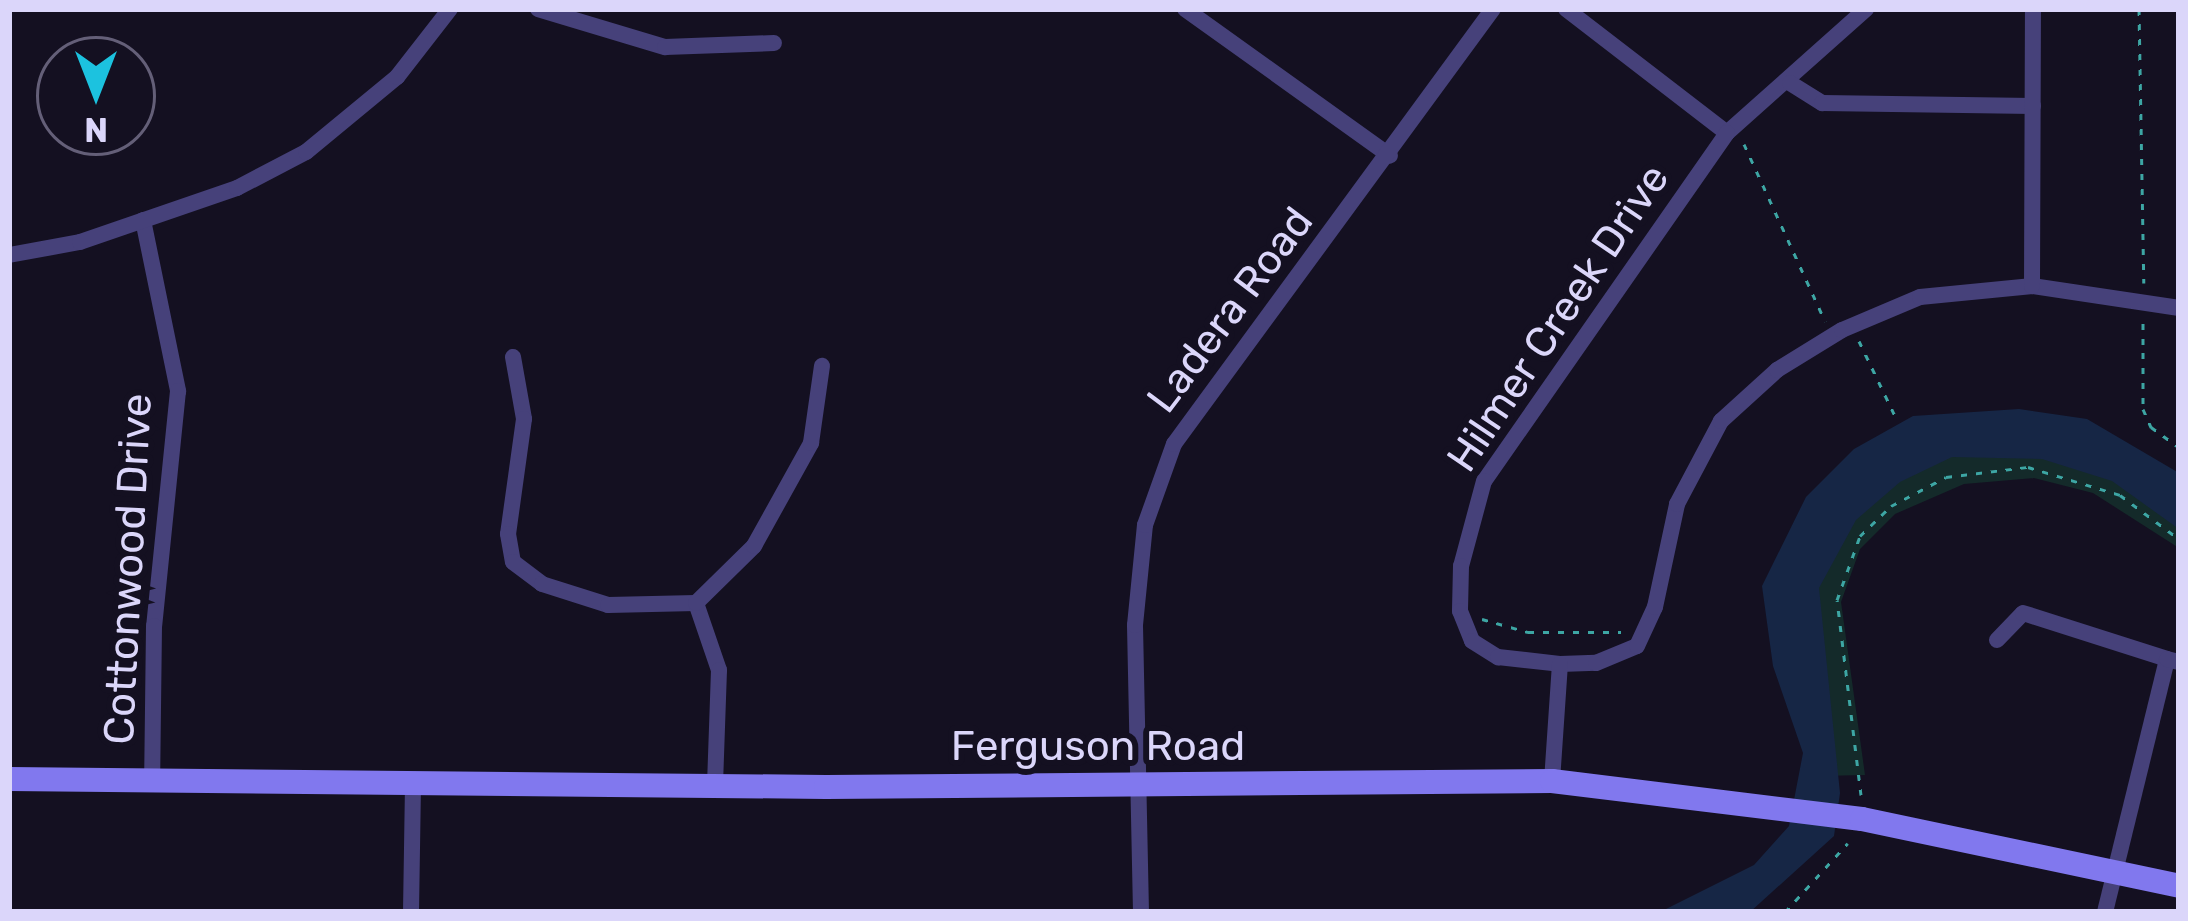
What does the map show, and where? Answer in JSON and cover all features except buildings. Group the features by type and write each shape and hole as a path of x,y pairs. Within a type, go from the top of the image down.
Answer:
{"street":[{"path":"9,255 142,220 237,188 306,152 397,77 450,9"},
{"path":"538,9 665,47 773,43"},
{"path":"1185,9 1390,156"},
{"name":"Ladera Road","path":"1141,912 1135,625 1143,545 1174,444 1390,156 1493,9"},
{"path":"1566,9 1732,130"},
{"name":"Hilmer Creek Drive","path":"1460,611 1467,523 1484,481 1732,130 1790,83 1866,9"},
{"path":"2032,286 2033,9"},
{"path":"1790,83 1822,104 2033,106"},
{"name":"Cottonwood Drive","path":"142,220 178,391 154,626 152,781"},
{"path":"1460,611 1484,650 1560,664 1624,656 1646,634 1677,504 1721,421 1777,370 1842,330 1920,298 2032,286 2179,308"},
{"path":"513,357 524,419 508,534 513,562 542,584 608,605 696,603 754,545 811,443 823,366"},
{"path":"696,603 718,670 715,785"},
{"path":"1996,640 2023,613 2173,661 2112,870 2105,912"},
{"path":"1552,782 1560,664"},
{"name":"Ferguson Road","path":"9,779 1139,786 1552,782 1851,818 2179,886"},
{"path":"411,912 412,783"}],"path":[{"path":"2139,9 2143,409 2151,427 2179,448"},
{"path":"1732,130 1824,320 1858,340 1896,418"},
{"path":"1785,912 1834,865 1851,818 1837,600 1860,536 1891,506 1946,477 2028,467 2120,495 2179,539"},
{"path":"1460,611 1528,632 1646,634"}],"green space":[{"path":"1984,434 2179,495 2179,548 2093,493 2034,478 1964,484 1895,514 1860,549 1841,602 1865,775 1821,776 1797,636 1831,514"}],"water":[{"path":"2019,409 2087,419 2179,473 2179,529 2112,481 2042,459 1952,457 1900,482 1856,520 1819,588 1840,793 1834,836 1750,912 1660,912 1754,865 1789,826 1803,753 1773,666 1762,586 1806,497 1854,449 1913,416"}]}
